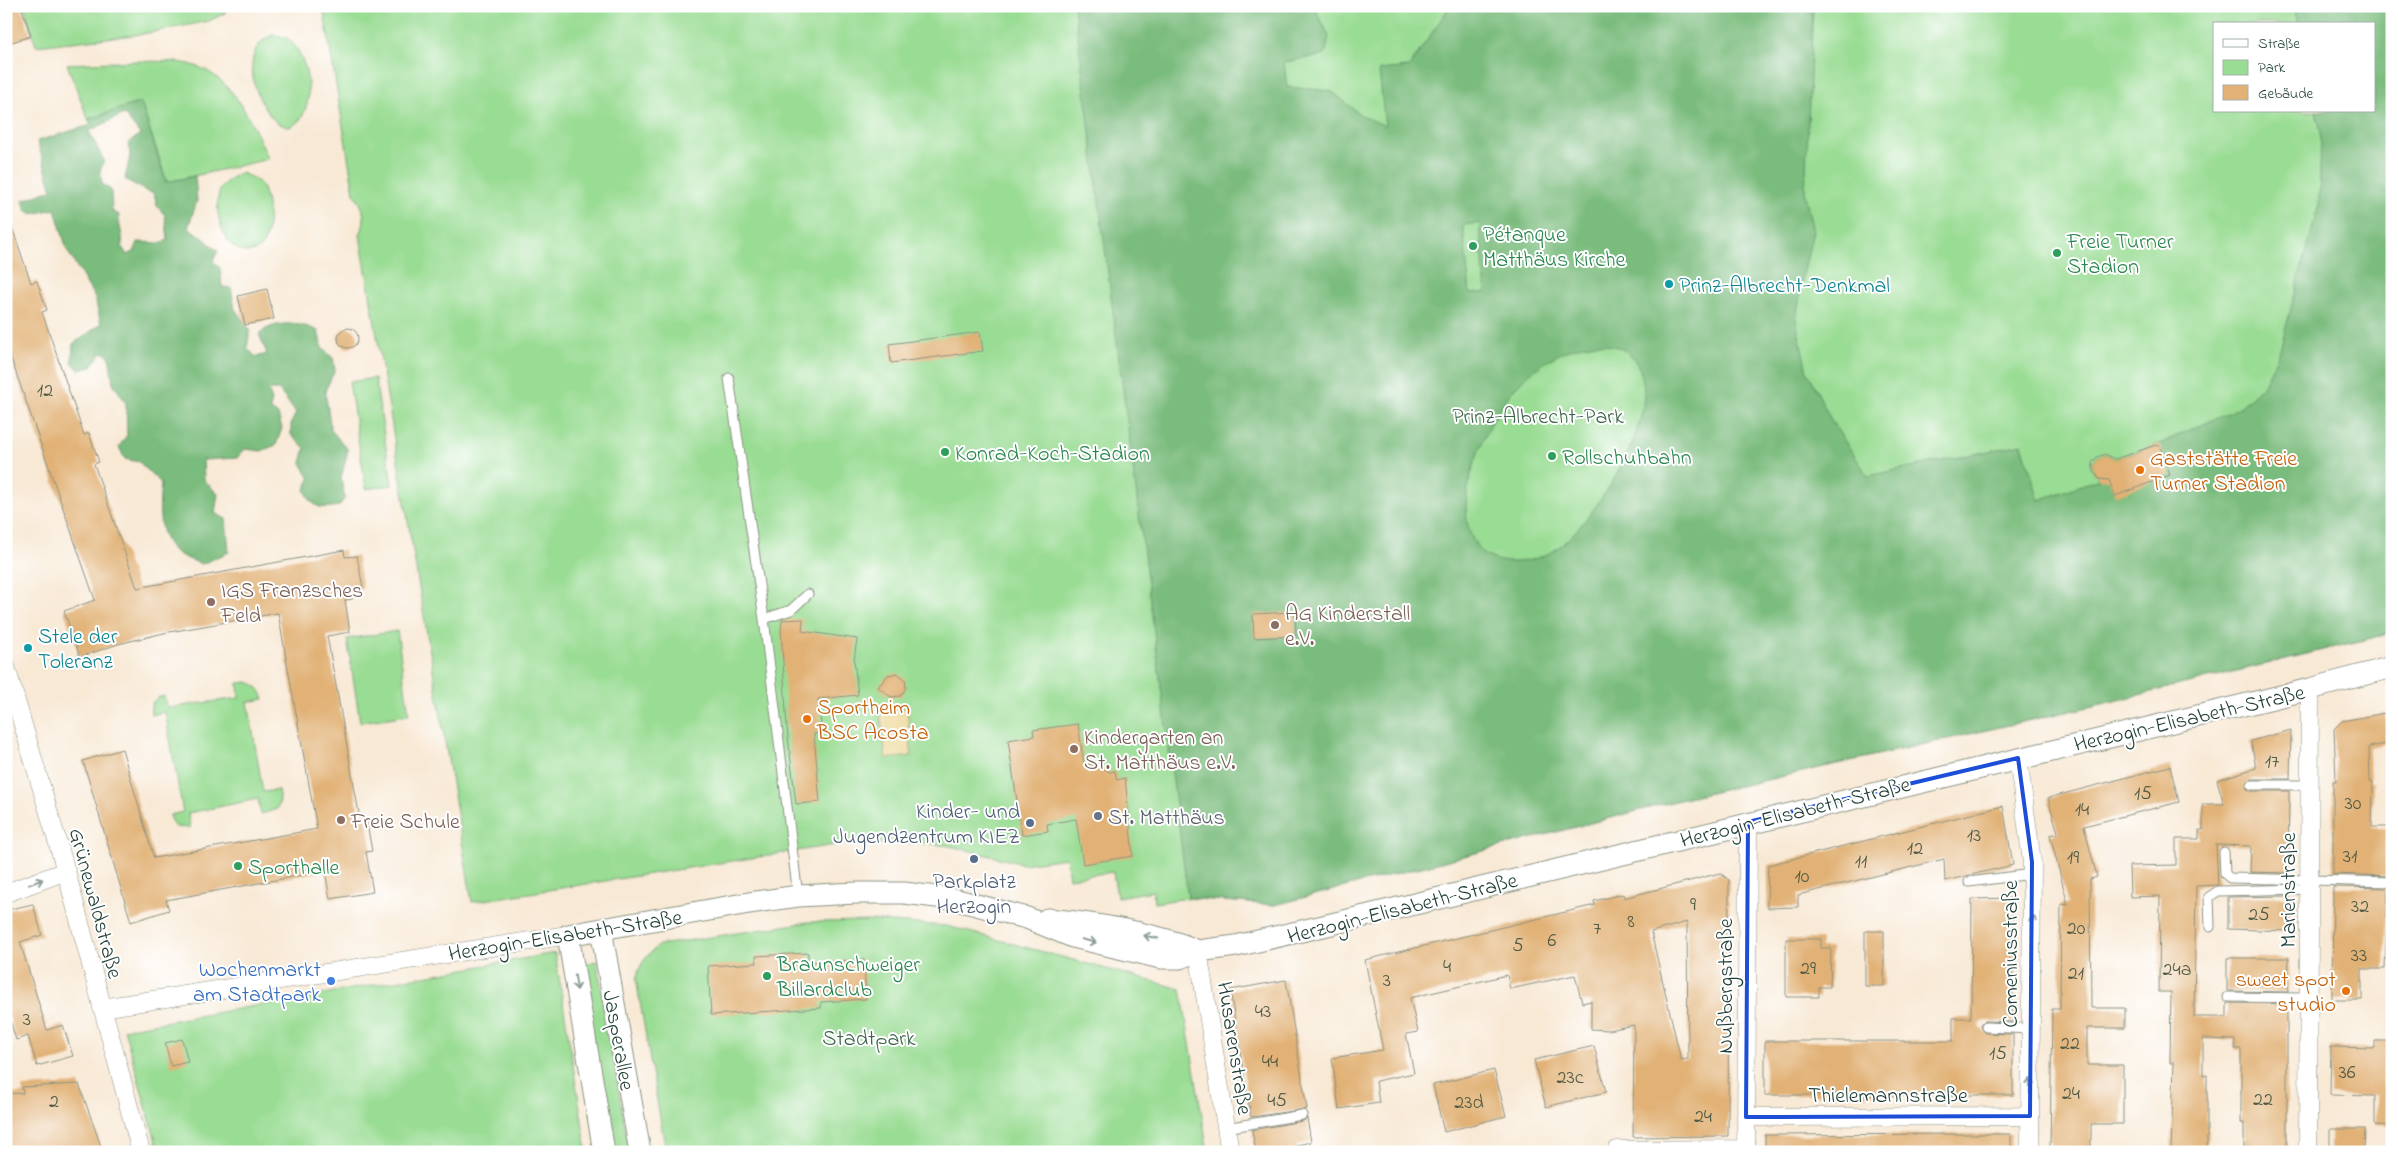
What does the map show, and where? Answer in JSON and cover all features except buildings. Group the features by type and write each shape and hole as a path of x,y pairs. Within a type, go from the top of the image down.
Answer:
{"street":[{"name":"Grünewaldstraße","path":"6,667 66,871 140,1152"},
{"name":"Herzogin-Elisabeth-Straße","path":"102,1008 568,935 798,896 904,893 953,899 1027,918 1078,922 1181,943 1198,951 1236,946 2310,689 2392,667"},
{"name":"Marienstraße","path":"2308,1152 2310,689"},
{"name":"Comeniusstraße","path":"2018,758 2023,782 2032,874 2030,1152"},
{"name":"Nußbergstraße","path":"1616,1150 1746,1150 1748,822"},
{"path":"6,893 66,871"},
{"name":"Jasperallee","path":"601,929 640,1152"},
{"name":"Jasperallee","path":"568,935 604,1152"},
{"name":"Husarenstraße","path":"1198,951 1230,1152"},
{"name":"Thielemannstraße","path":"1746,1117 2030,1116"}],"lane":[{"path":"729,378 764,619 798,896"},
{"path":"764,619 791,610 808,594"},
{"path":"2252,785 2310,785"},
{"path":"2224,852 2225,874 2230,878 2310,884"},
{"path":"1968,882 2032,874"},
{"path":"2210,927 2209,897 2218,891 2310,884 2392,882"},
{"path":"2228,997 2309,998"},
{"path":"1986,1027 2031,1029"},
{"path":"1226,1128 1302,1115"}],"highlighted area":[{"path":"2018,758 2032,862 2030,1116 1746,1117 1748,822"}],"green space":[{"path":"24,6 225,6 225,13 209,21 143,34 36,46"},
{"name":"Prinz-Albrecht-Park","path":"323,6 2392,6 2392,633 2110,702 1683,799 1275,905 1188,898 1154,903 1153,891 1117,897 1113,872 1069,878 1066,858 1024,864 950,846 925,843 841,844 472,902 360,235 364,218 360,203 354,193"},
{"name":"Prinz-Albrecht-Park","path":"1074,6 1314,6 1329,36 1325,55 1284,62 1287,87 1331,91 1361,115 1385,126 1379,70 1409,67 1450,6 1813,6 1805,195 1813,231 1803,275 1796,321 1807,371 1832,422 1868,476 2022,444 2039,500 2099,479 2094,472 2092,463 2097,457 2105,454 2115,459 2159,444 2239,408 2264,384 2279,353 2319,204 2321,133 2316,112 2376,112 2376,22 2298,22 2294,6 2392,6 2392,633 2110,702 1683,799 1275,905 1188,898","holes":["1479,223 1486,292 1470,294 1463,225","1598,343 1614,346 1629,354 1641,374 1644,399 1638,427 1611,485 1593,511 1575,532 1554,551 1535,559 1515,562 1505,562 1488,556 1482,552 1471,536 1467,516 1467,495 1479,450 1499,410 1517,385 1537,368 1561,353 1573,348"]},
{"path":"273,35 285,37 294,44 301,56 308,84 308,98 305,111 299,121 289,127 276,122 267,112 256,88 253,75 252,62 255,51 262,42"},
{"path":"139,61 187,63 208,71 220,80 240,103 269,159 167,182 141,103 88,119 67,64"},
{"path":"141,102 166,182 195,176 197,201 188,228 200,235 218,251 213,261 220,268 222,287 231,288 235,309 250,330 247,348 256,357 267,354 259,334 272,326 295,324 318,331 322,348 333,358 335,370 325,391 331,430 348,450 341,478 345,498 339,506 322,507 311,501 305,490 310,479 301,463 305,448 291,435 291,423 296,413 279,390 268,390 272,400 270,409 278,415 282,428 276,445 261,451 245,449 237,458 203,460 204,480 218,494 215,513 226,519 229,552 202,564 177,553 170,547 165,539 160,521 161,483 139,462 125,459 119,447 127,435 126,403 113,383 109,355 102,352 91,367 79,370 72,362 73,344 101,324 95,298 67,250 55,209 32,214 26,210 23,200 52,190 37,141 91,125 88,119","holes":["124,114 140,134 129,143 130,156 125,179 146,191 154,193 157,206 165,215 168,240 159,243 138,242 134,252 127,255 122,247 119,215 112,211 111,190 102,184 100,171 104,161 89,131"]},
{"path":"241,173 253,178 260,184 267,203 267,234 264,243 258,249 251,252 242,251 234,247 228,240 223,232 218,212 219,193 222,186 230,178"},
{"path":"375,378 392,485 366,489 349,382"},
{"path":"397,631 409,715 360,722 347,639"},
{"path":"247,682 258,688 264,699 248,702 263,792 278,790 280,801 277,809 261,814 258,799 188,813 190,828 176,827 171,821 170,815 183,812 165,712 151,715 153,702 157,698 164,696 167,708 239,698 238,683"},
{"name":"Stadtpark","path":"878,921 947,926 1181,989 1208,1152 666,1152 636,979 639,968 647,956 659,945 809,922"},
{"path":"555,953 587,1152 159,1152 124,1029"},
{"path":"597,961 629,1152 612,1152 580,965"}],"sand":[{"path":"907,708 912,756 886,759 880,711"}],"place":[{"name":"Pétanque Matthäus Kirche","path":"1473,246"},
{"name":"Freie Turner Stadion","path":"2057,253"},
{"name":"Prinz-Albrecht-Denkmal","path":"1669,284"},
{"name":"Konrad-Koch-Stadion","path":"945,452"},
{"name":"Rollschuhbahn","path":"1552,456"},
{"name":"Gaststätte Freie Turner Stadion","path":"2140,470"},
{"name":"IGS Franzsches Feld","path":"211,602"},
{"name":"AG Kinderstall e.V.","path":"1275,625"},
{"name":"Stele der Toleranz","path":"28,648"},
{"name":"Sportheim BSC Acosta","path":"807,719"},
{"name":"Kindergarten an St. Matthäus e.V.","path":"1074,749"},
{"name":"St. Matthäus","path":"1098,816"},
{"name":"Freie Schule","path":"341,820"},
{"name":"Kinder- und Jugendzentrum KIEZ","path":"1030,823"},
{"name":"Parkplatz Herzogin","path":"974,859"},
{"name":"Sporthalle","path":"238,866"},
{"name":"Braunschweiger Billardclub","path":"767,976"},
{"name":"Wochenmarkt am Stadtpark","path":"331,981"},
{"name":"sweet spot studio","path":"2346,991"}]}
